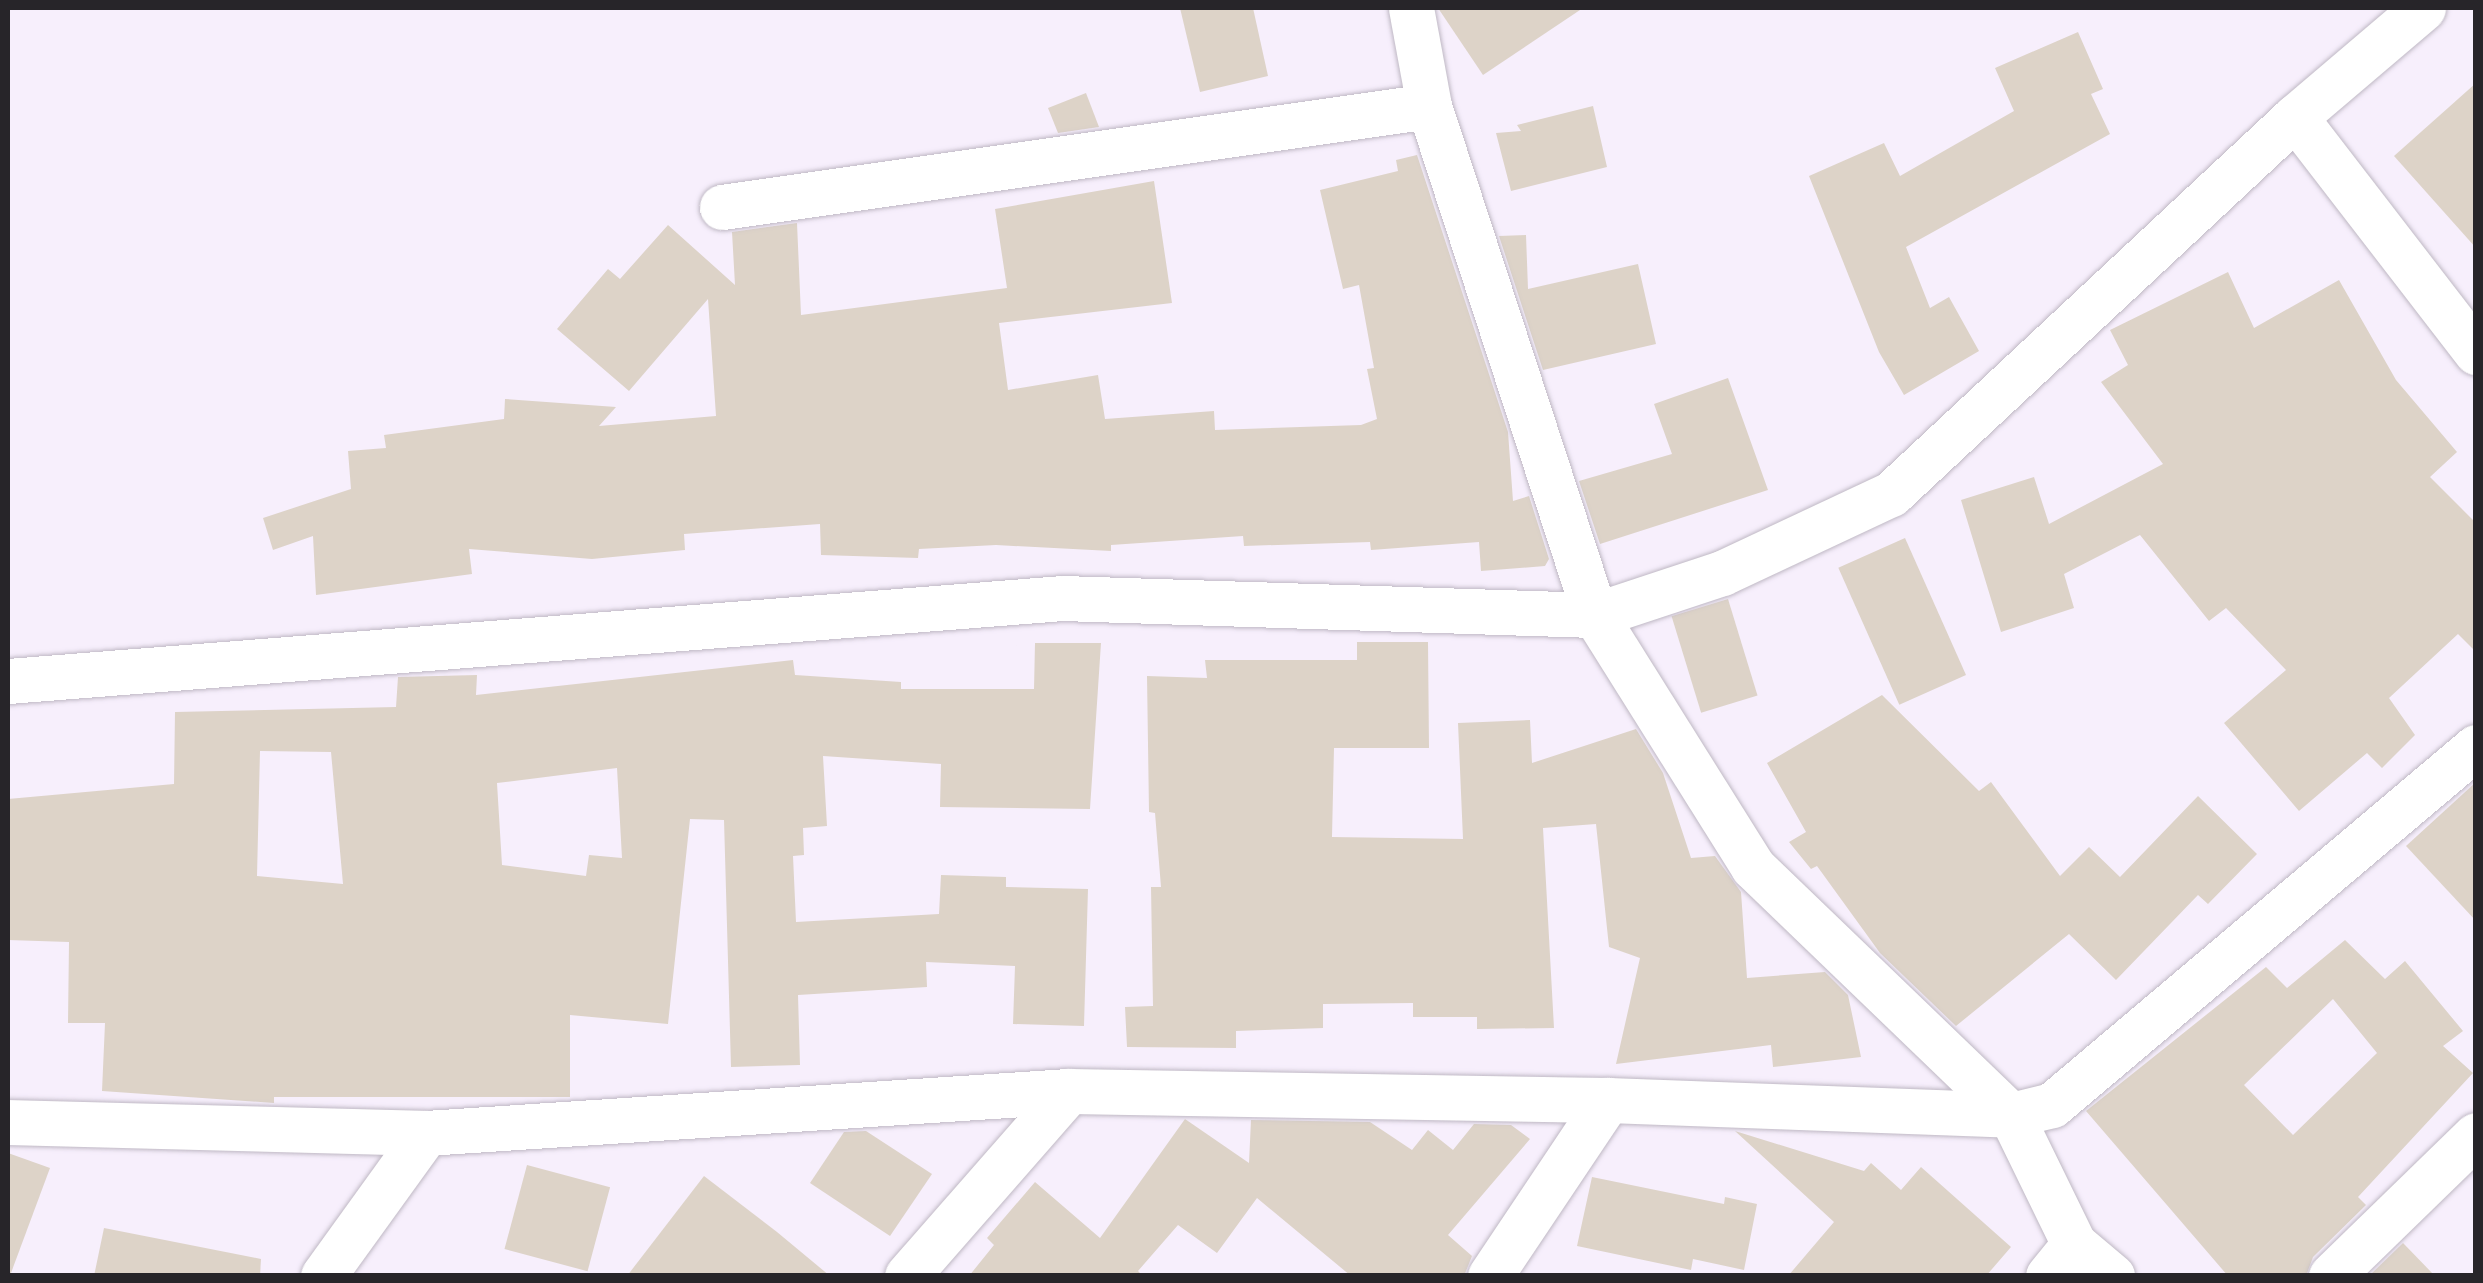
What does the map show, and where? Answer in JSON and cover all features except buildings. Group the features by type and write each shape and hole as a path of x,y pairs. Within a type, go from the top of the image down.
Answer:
{"street":[{"path":"1411,8 1428,106 1595,615 1753,866 2011,1116 2061,1260 2112,1276"},
{"path":"8,681 1062,598 1595,615 1722,573 1891,494 2295,117 2424,8"},
{"path":"722,207 1428,106"},
{"path":"2295,117 2476,352"},
{"path":"8,1122 426,1134 1070,1091 1608,1100 2011,1116 2052,1105 2476,747"},
{"path":"907,1276 1070,1091"},
{"path":"1490,1276 1608,1100"},
{"path":"323,1276 426,1134"},
{"path":"2331,1276 2476,1135"}]}
